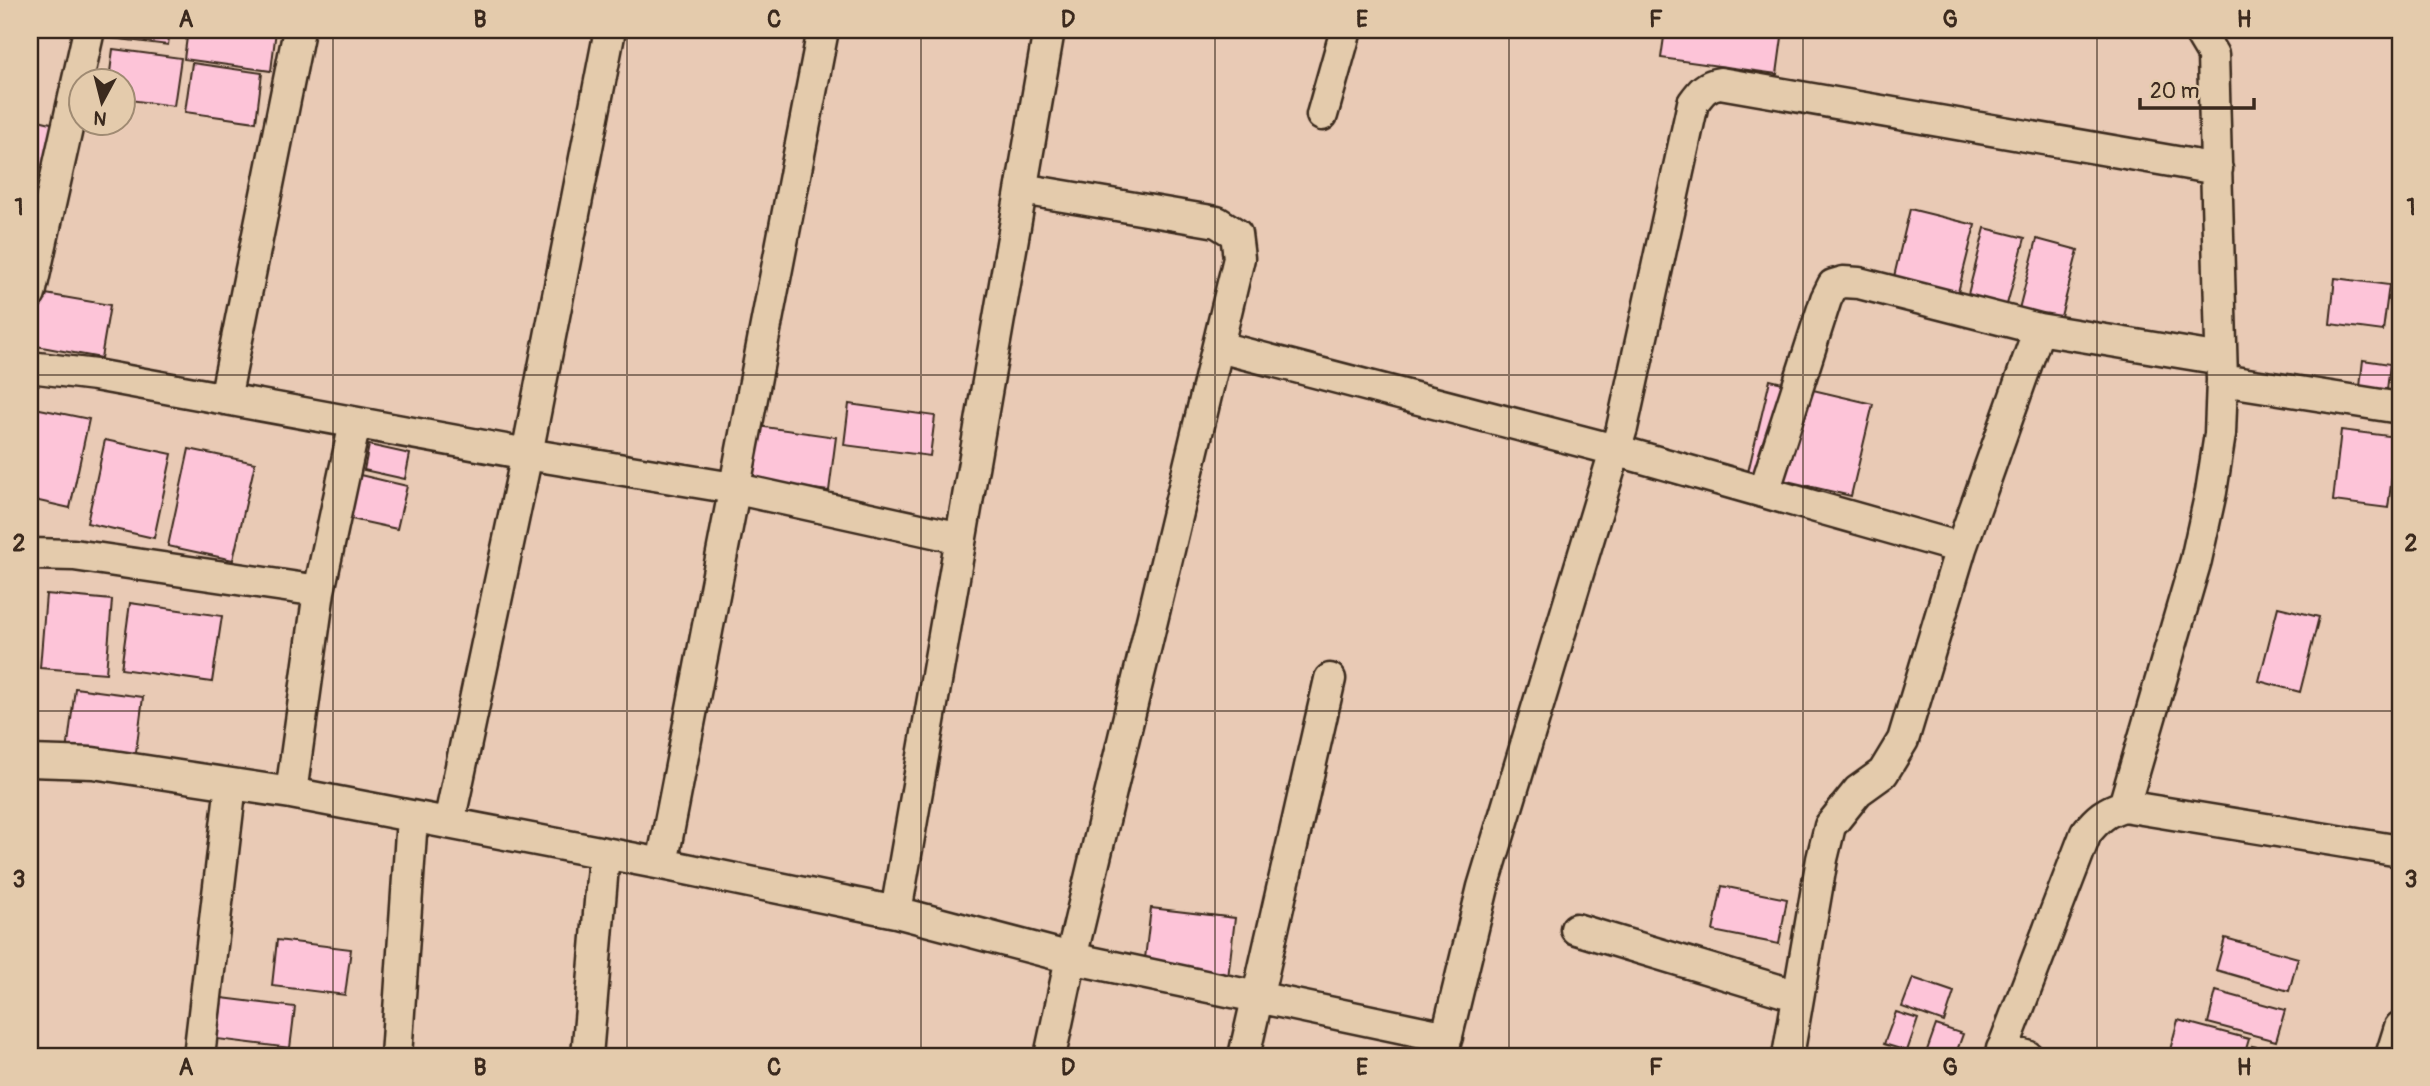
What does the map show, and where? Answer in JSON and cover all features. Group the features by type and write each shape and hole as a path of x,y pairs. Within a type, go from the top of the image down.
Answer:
{"street":[{"path":"30,294 89,30"},
{"path":"225,400 299,30"},
{"path":"449,823 527,454 610,30"},
{"path":"662,864 823,30"},
{"path":"896,912 1049,30"},
{"path":"1322,115 1346,30"},
{"path":"2124,806 2196,560 2220,434 2221,370 2213,55 2198,30"},
{"path":"30,761 93,763 291,793 662,864 896,912 1071,958 1259,996 1445,1046 1483,887 1622,428 1693,103 1702,89 1720,83 2217,169"},
{"path":"1022,189 1216,222 1236,234 1239,258 1071,958 1050,1056"},
{"path":"1764,492 1826,299 1833,285 1843,282 1859,283 2039,329 2400,408"},
{"path":"1788,1056 1830,826 1858,791 1883,773 1903,740 1961,548 2039,329"},
{"path":"1219,347 1615,450 1961,548"},
{"path":"30,367 95,375 527,454 733,488 961,538"},
{"path":"291,793 319,591 355,423"},
{"path":"30,554 74,555 319,591"},
{"path":"1244,1056 1330,679"},
{"path":"199,1056 230,785"},
{"path":"2009,1054 2086,833 2099,818 2124,806 2400,851"},
{"path":"396,1056 412,818"},
{"path":"587,1056 604,854"},
{"path":"1576,929 1798,996"},
{"path":"2391,1056 2400,1027"}],"building":[{"path":"111,30 170,30 168,45 110,38"},
{"path":"188,30 276,30 271,71 184,59"},
{"path":"1665,30 1783,30 1777,74 1661,58"},
{"path":"113,49 181,58 174,106 136,101 136,66 111,66"},
{"path":"192,63 262,73 256,122 185,112"},
{"path":"30,118 55,124 38,185 30,183"},
{"path":"1910,209 1975,225 1956,300 1892,285"},
{"path":"1985,228 2025,238 2006,308 1967,298"},
{"path":"2037,239 2078,250 2060,320 2019,309"},
{"path":"2335,278 2389,285 2383,331 2330,324"},
{"path":"40,293 110,305 101,358 31,345"},
{"path":"2363,360 2390,364 2387,390 2360,387"},
{"path":"1770,380 1873,404 1851,496 1748,472"},
{"path":"849,404 935,416 930,456 844,445"},
{"path":"30,407 89,419 70,508 30,499"},
{"path":"751,425 836,437 829,491 744,480"},
{"path":"2341,430 2397,437 2388,508 2333,501"},
{"path":"105,440 172,454 154,538 87,523"},
{"path":"369,445 410,454 405,479 364,470"},
{"path":"189,449 255,463 233,560 168,546"},
{"path":"343,471 407,486 397,529 333,515"},
{"path":"46,594 112,600 106,673 40,668"},
{"path":"130,603 222,616 212,682 121,669"},
{"path":"2278,607 2319,617 2300,692 2259,681"},
{"path":"75,688 143,697 135,760 67,752"},
{"path":"1722,886 1787,899 1779,944 1713,931"},
{"path":"1151,908 1235,918 1228,978 1144,967"},
{"path":"2225,938 2298,958 2289,991 2216,970"},
{"path":"277,940 351,949 345,995 272,986"},
{"path":"1913,978 1954,992 1944,1022 1902,1007"},
{"path":"2216,991 2285,1010 2276,1041 2208,1023"},
{"path":"222,998 295,1007 290,1048 217,1039"},
{"path":"1896,1012 1918,1019 1907,1051 1884,1044"},
{"path":"2178,1020 2249,1039 2244,1056 2194,1056 2170,1050"},
{"path":"1936,1025 1963,1034 1955,1056 1925,1056"},
{"path":"2252,1046 2291,1054 2250,1056"}]}
